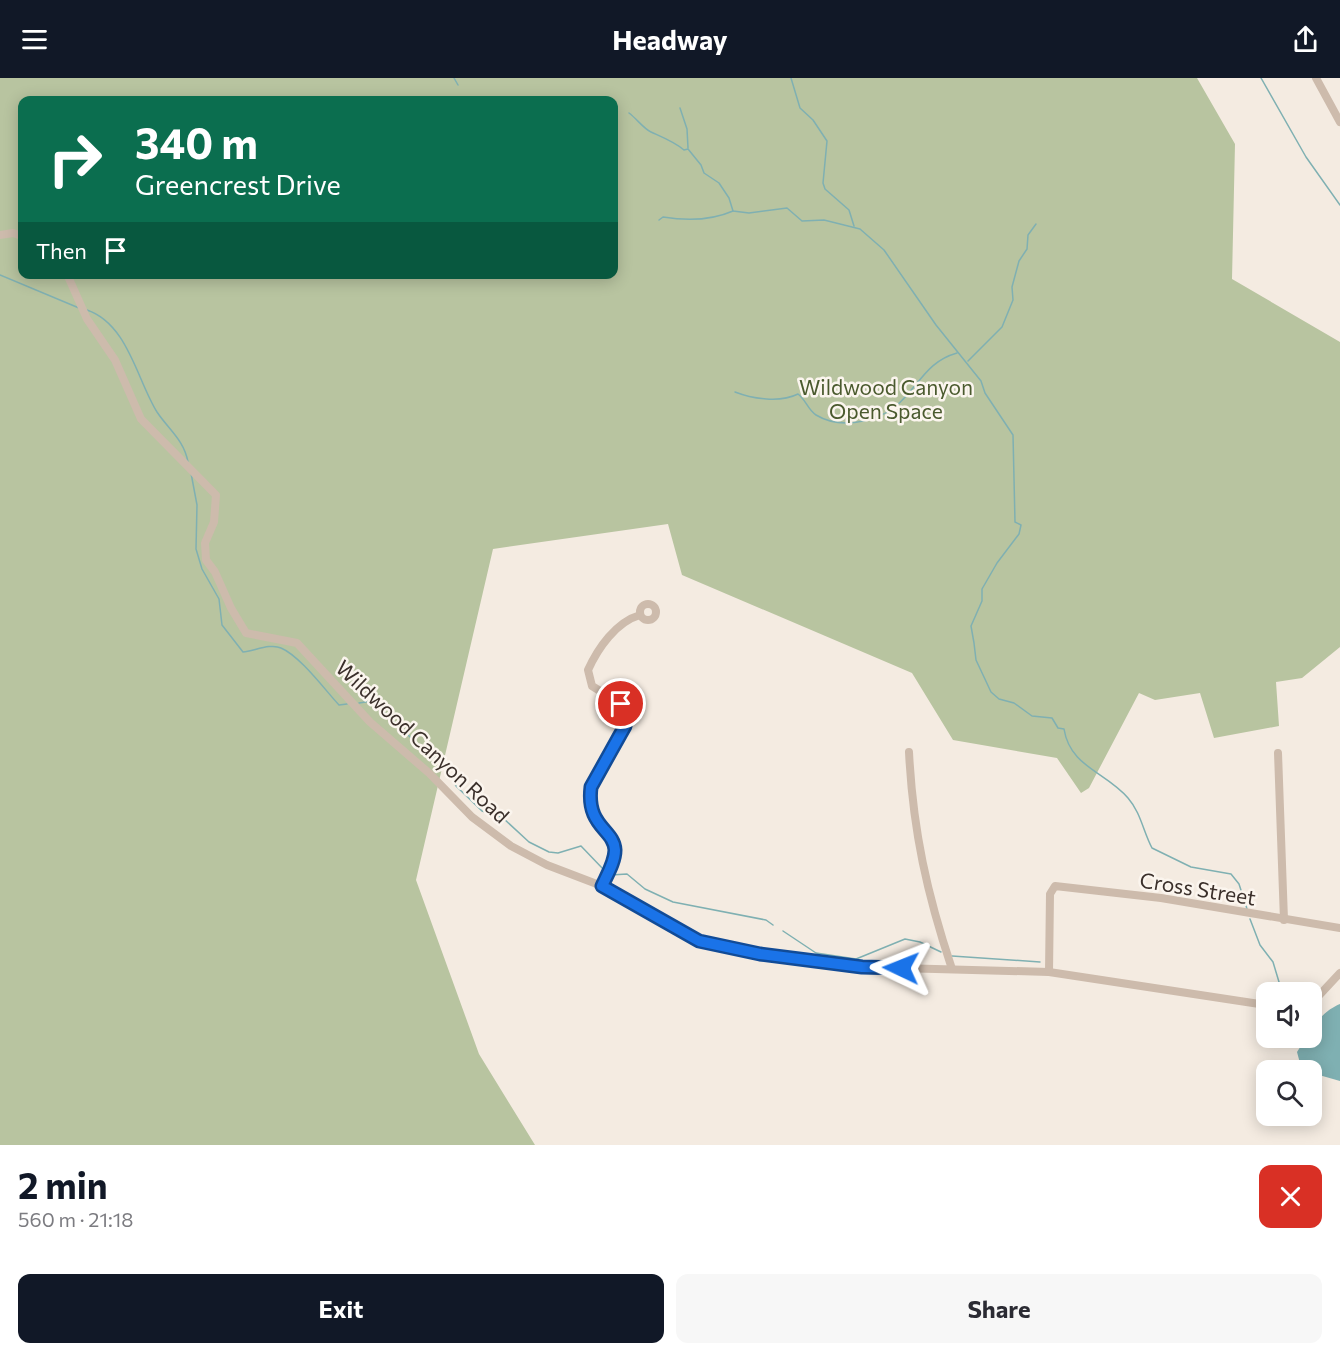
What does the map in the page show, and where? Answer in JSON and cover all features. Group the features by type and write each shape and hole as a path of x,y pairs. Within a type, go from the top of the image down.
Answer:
{"street":[{"path":"1316,78 1337,110 1340,122"},
{"path":"0,235 18,235"},
{"name":"Wildwood Canyon Road","path":"69,279 85,314 116,360 141,419 216,495 214,522 206,543 206,560 215,572 231,608 246,633 297,643 370,722 429,773 472,817 511,846 547,865 602,886 699,941 760,954 862,967 1048,972 1256,1003"},
{"path":"602,886 615,852 613,843 595,820 590,808 591,787 627,718 621,704 592,686 588,670 618,628 629,618 640,615"},
{"path":"909,752 912,800 926,886 952,969"},
{"path":"1278,753 1284,920"},
{"name":"Cross Street","path":"1048,972 1051,889 1055,886 1161,898 1340,928"},
{"path":"1322,992 1340,973"}],"green space":[{"name":"Wildwood Canyon Open Space","path":"0,78 1197,78 1235,144 1232,279 1340,342 1340,647 1302,678 1276,682 1279,726 1214,738 1200,693 1155,700 1139,693 1089,788 1081,793 1057,758 953,740 912,673 682,575 668,524 493,549 416,880 479,1054 535,1145 0,1145"}],"water":[{"path":"1340,1004 1340,1081 1322,1076 1322,1060 1299,1060 1297,1052 1300,1048 1322,1048 1322,1017 1330,1009"}],"waterway":[{"path":"454,78 458,85"},
{"path":"791,78 800,108 813,120 827,141 823,183 825,189 849,210 854,226"},
{"path":"1261,78 1306,157 1340,205"},
{"path":"680,108 687,129 688,148"},
{"path":"629,113 648,131 673,142 684,150 688,149 701,165 704,173 719,183 729,198 733,211 749,213 787,208 802,221 824,220 860,229 884,250 936,325 981,381 985,393 1013,435 1015,522 1021,525 1019,534 997,563 982,589 982,601 971,626 976,660 991,692 999,699 1014,703 1032,716 1052,718 1058,728 1064,729 1073,752 1081,761 1128,798 1136,810 1152,848 1191,867 1231,874 1239,884 1247,909"},
{"path":"659,220 663,217 707,218 733,211"},
{"path":"968,361 1002,327 1013,300 1012,287 1019,261 1027,249 1028,235 1036,224"},
{"path":"0,275 79,308"},
{"path":"87,310 101,317 122,340 157,412 180,441 188,462"},
{"path":"735,392 766,399 791,397 798,394 816,415 835,422 856,422 887,413 937,362 957,353"},
{"path":"191,473 197,505 196,549 202,569 219,599 222,625 243,652 272,646 288,652 304,666 339,705 347,704"},
{"path":"359,703 372,701 425,751 445,766 456,786 482,811 503,818 529,842 549,852 558,853 581,846 604,870"},
{"path":"611,875 627,874 645,889 673,902 766,920 773,925"},
{"path":"1250,919 1260,945 1273,962 1279,982"},
{"path":"783,931 816,953 856,959 905,939 920,942 941,952"},
{"path":"952,956 1040,962"}],"route":[{"path":"621,704 626,712 625,726 591,787 590,796 590,808 595,820 613,843 615,852 602,886 699,941 760,954 862,967 901,968"}]}
